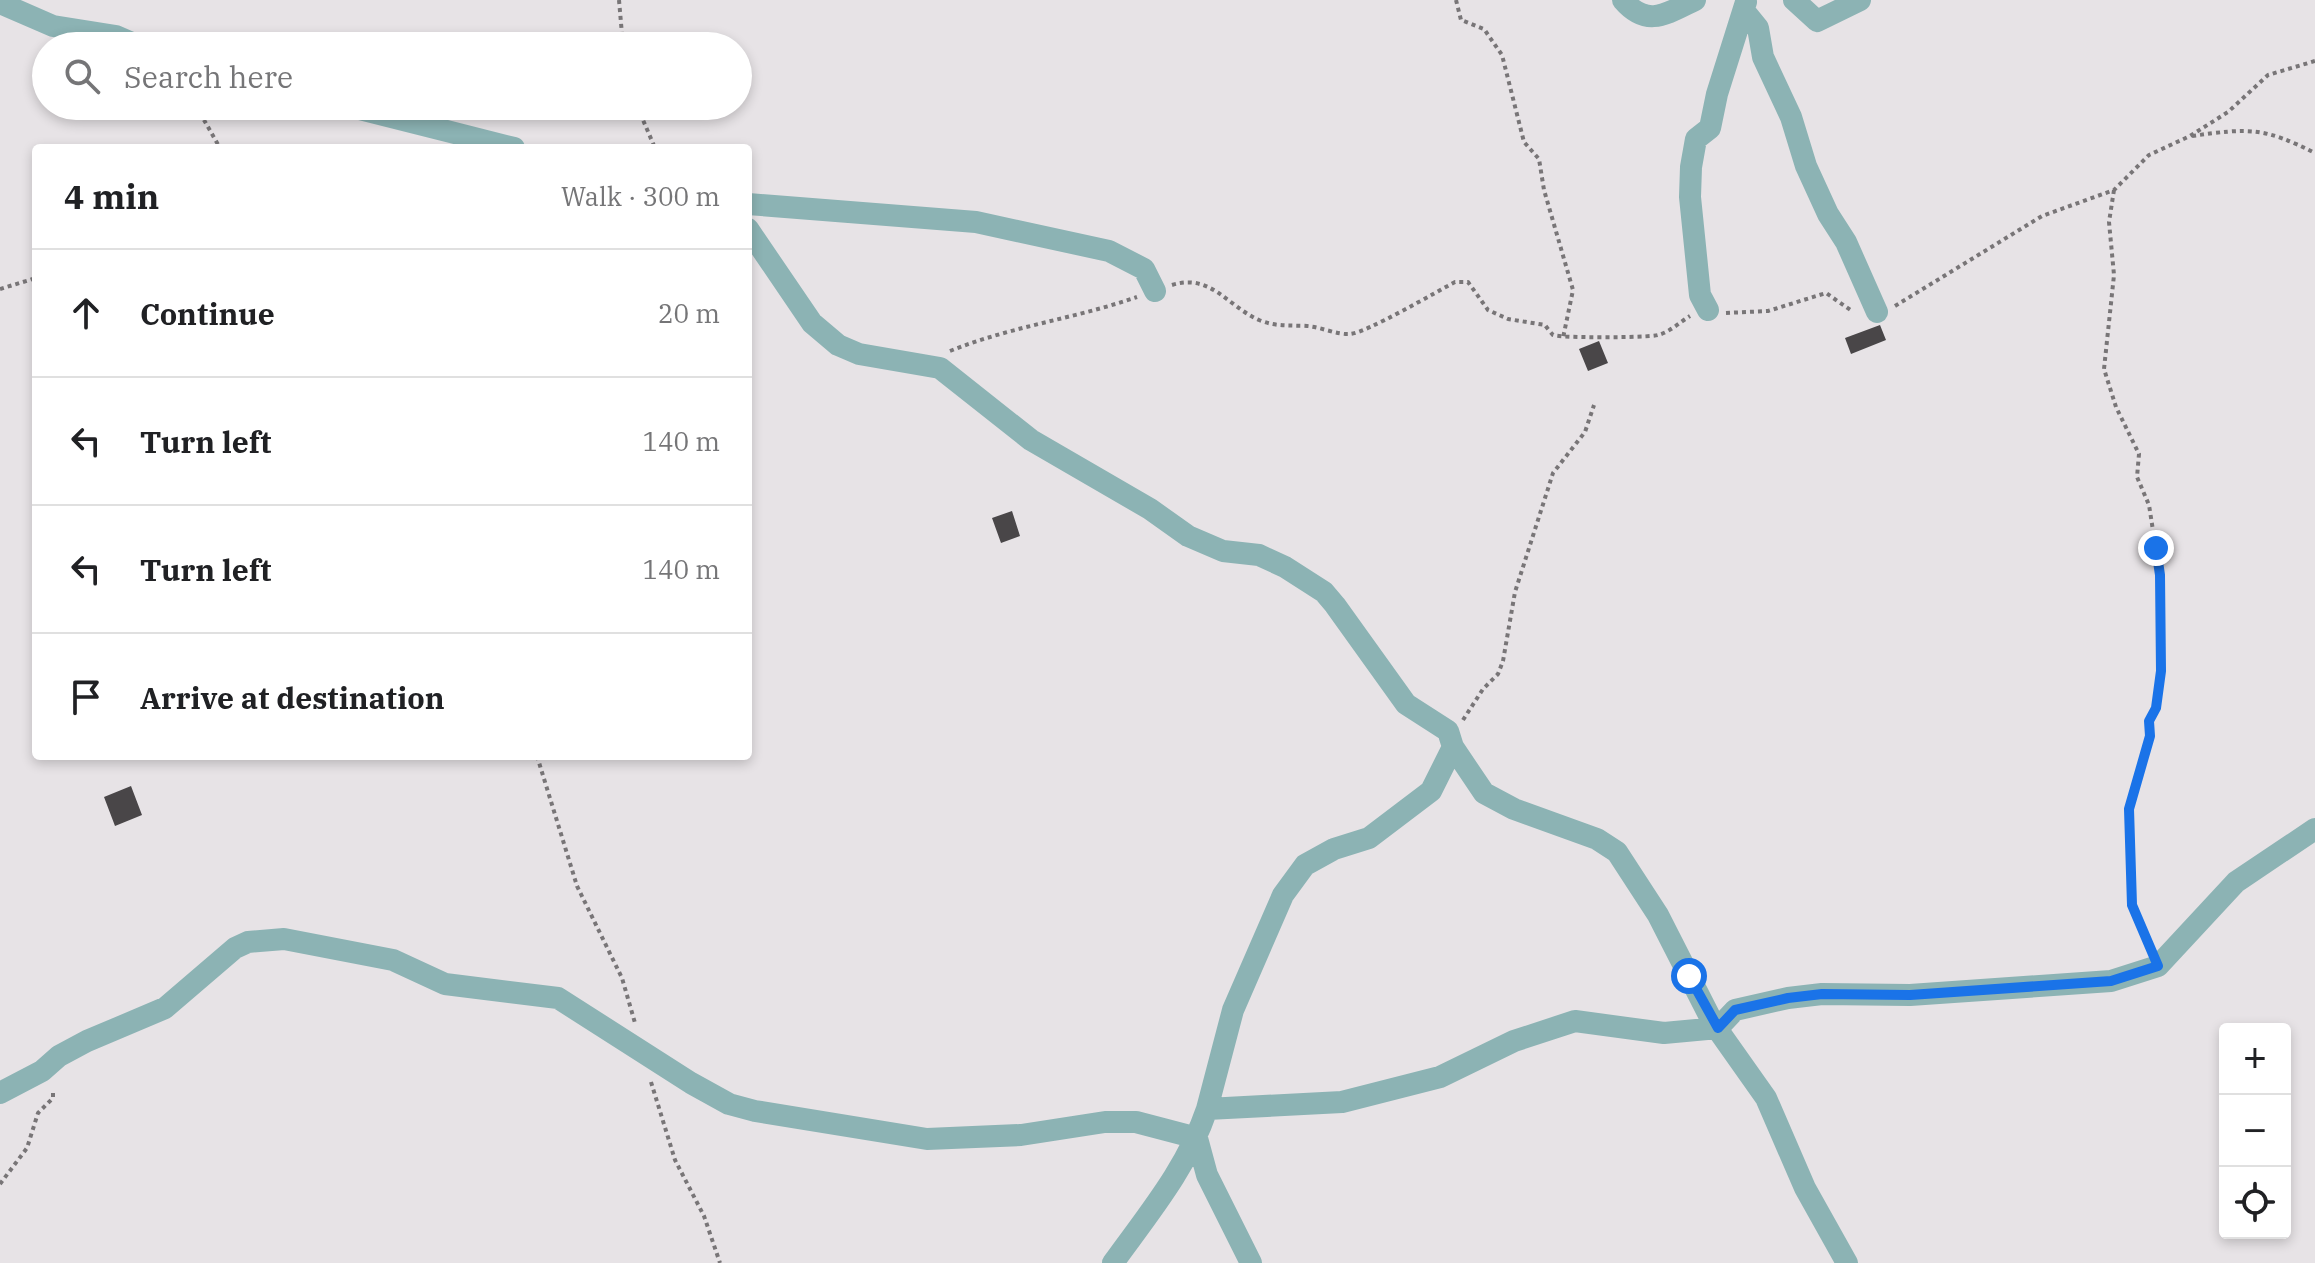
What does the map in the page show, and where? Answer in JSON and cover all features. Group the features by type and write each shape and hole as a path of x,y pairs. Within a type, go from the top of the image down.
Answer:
{"street":[{"path":"1623,0 1636,15 1648,17 1695,0"},
{"path":"1794,0 1817,21 1860,0"},
{"path":"0,3 53,26 91,32"},
{"path":"1708,310 1700,295 1690,197 1691,167 1696,139 1710,128 1717,94 1746,6"},
{"path":"1746,6 1758,28 1763,57 1791,117 1806,166 1828,214 1846,242 1877,312"},
{"path":"403,120 498,144"},
{"path":"752,204 976,222 1109,251 1144,269 1155,291"},
{"path":"752,235 812,323 838,345 859,354 940,368 1031,440 1150,509 1188,536 1223,551 1259,555 1324,592 1406,704 1451,739 1484,793 1514,809 1597,839 1617,852 1658,915 1718,1028 1766,1098 1805,1188 1847,1263"},
{"path":"1113,1263 1153,1210 1197,1138 1233,1010 1283,895 1305,865 1334,849 1369,838 1431,791 1451,739"},
{"path":"1207,1109 1342,1102 1440,1077 1514,1041 1575,1021 1664,1033 1718,1028 1735,1010 1822,994 1910,995 2111,981 2158,966 2236,882 2315,829"},
{"path":"0,1093 42,1071 59,1056 87,1041 165,1008 235,948 248,942 284,939 393,960 445,984 558,998 643,1054 729,1104 927,1139 1021,1135 1105,1122 1136,1122 1197,1138"},
{"path":"1197,1138 1207,1175 1251,1263"}],"path":[{"path":"619,0 622,32"},
{"path":"1456,0 1461,20 1484,29 1502,55 1524,142 1539,159 1544,190 1573,290 1563,338"},
{"path":"919,364 998,332 1073,317 1181,282 1205,284 1218,289 1231,305 1278,326 1307,326 1348,334 1367,330 1455,282 1468,282 1488,310 1508,319 1545,325 1552,334 1563,338 1596,335 1634,339 1661,335 1688,316 1708,310 1738,315 1768,311 1826,293 1856,314 1877,312 1933,285 2042,216 2114,190 2149,155 2190,136 2228,112 2268,75 2315,61"},
{"path":"204,120 218,144"},
{"path":"643,120 653,144"},
{"path":"2190,136 2245,129 2268,132 2315,153"},
{"path":"2114,190 2109,222 2114,275 2104,369 2116,407 2139,454 2137,477 2149,505 2160,575 2158,696 2129,809 2132,905 2158,966"},
{"path":"0,289 32,279"},
{"path":"1451,739 1483,689 1498,674 1515,592 1553,473 1585,432 1594,405"},
{"path":"538,760 577,886 622,978 675,1160 704,1216 720,1263"},
{"path":"0,1184 27,1148 38,1113 53,1098 52,1086 42,1071"}],"building":[{"path":"1880,325 1886,340 1851,354 1845,338"},
{"path":"1599,341 1608,363 1588,371 1579,349"},
{"path":"1012,511 1020,536 1001,543 992,518"},
{"path":"131,786 142,815 115,826 104,797"}],"route":[{"path":"1689,976 1718,1028 1735,1010 1788,998 1822,994 1910,995 2111,981 2158,966 2132,905 2129,809 2133,786 2150,736 2149,721 2156,708 2161,671 2160,575 2156,548"}]}
